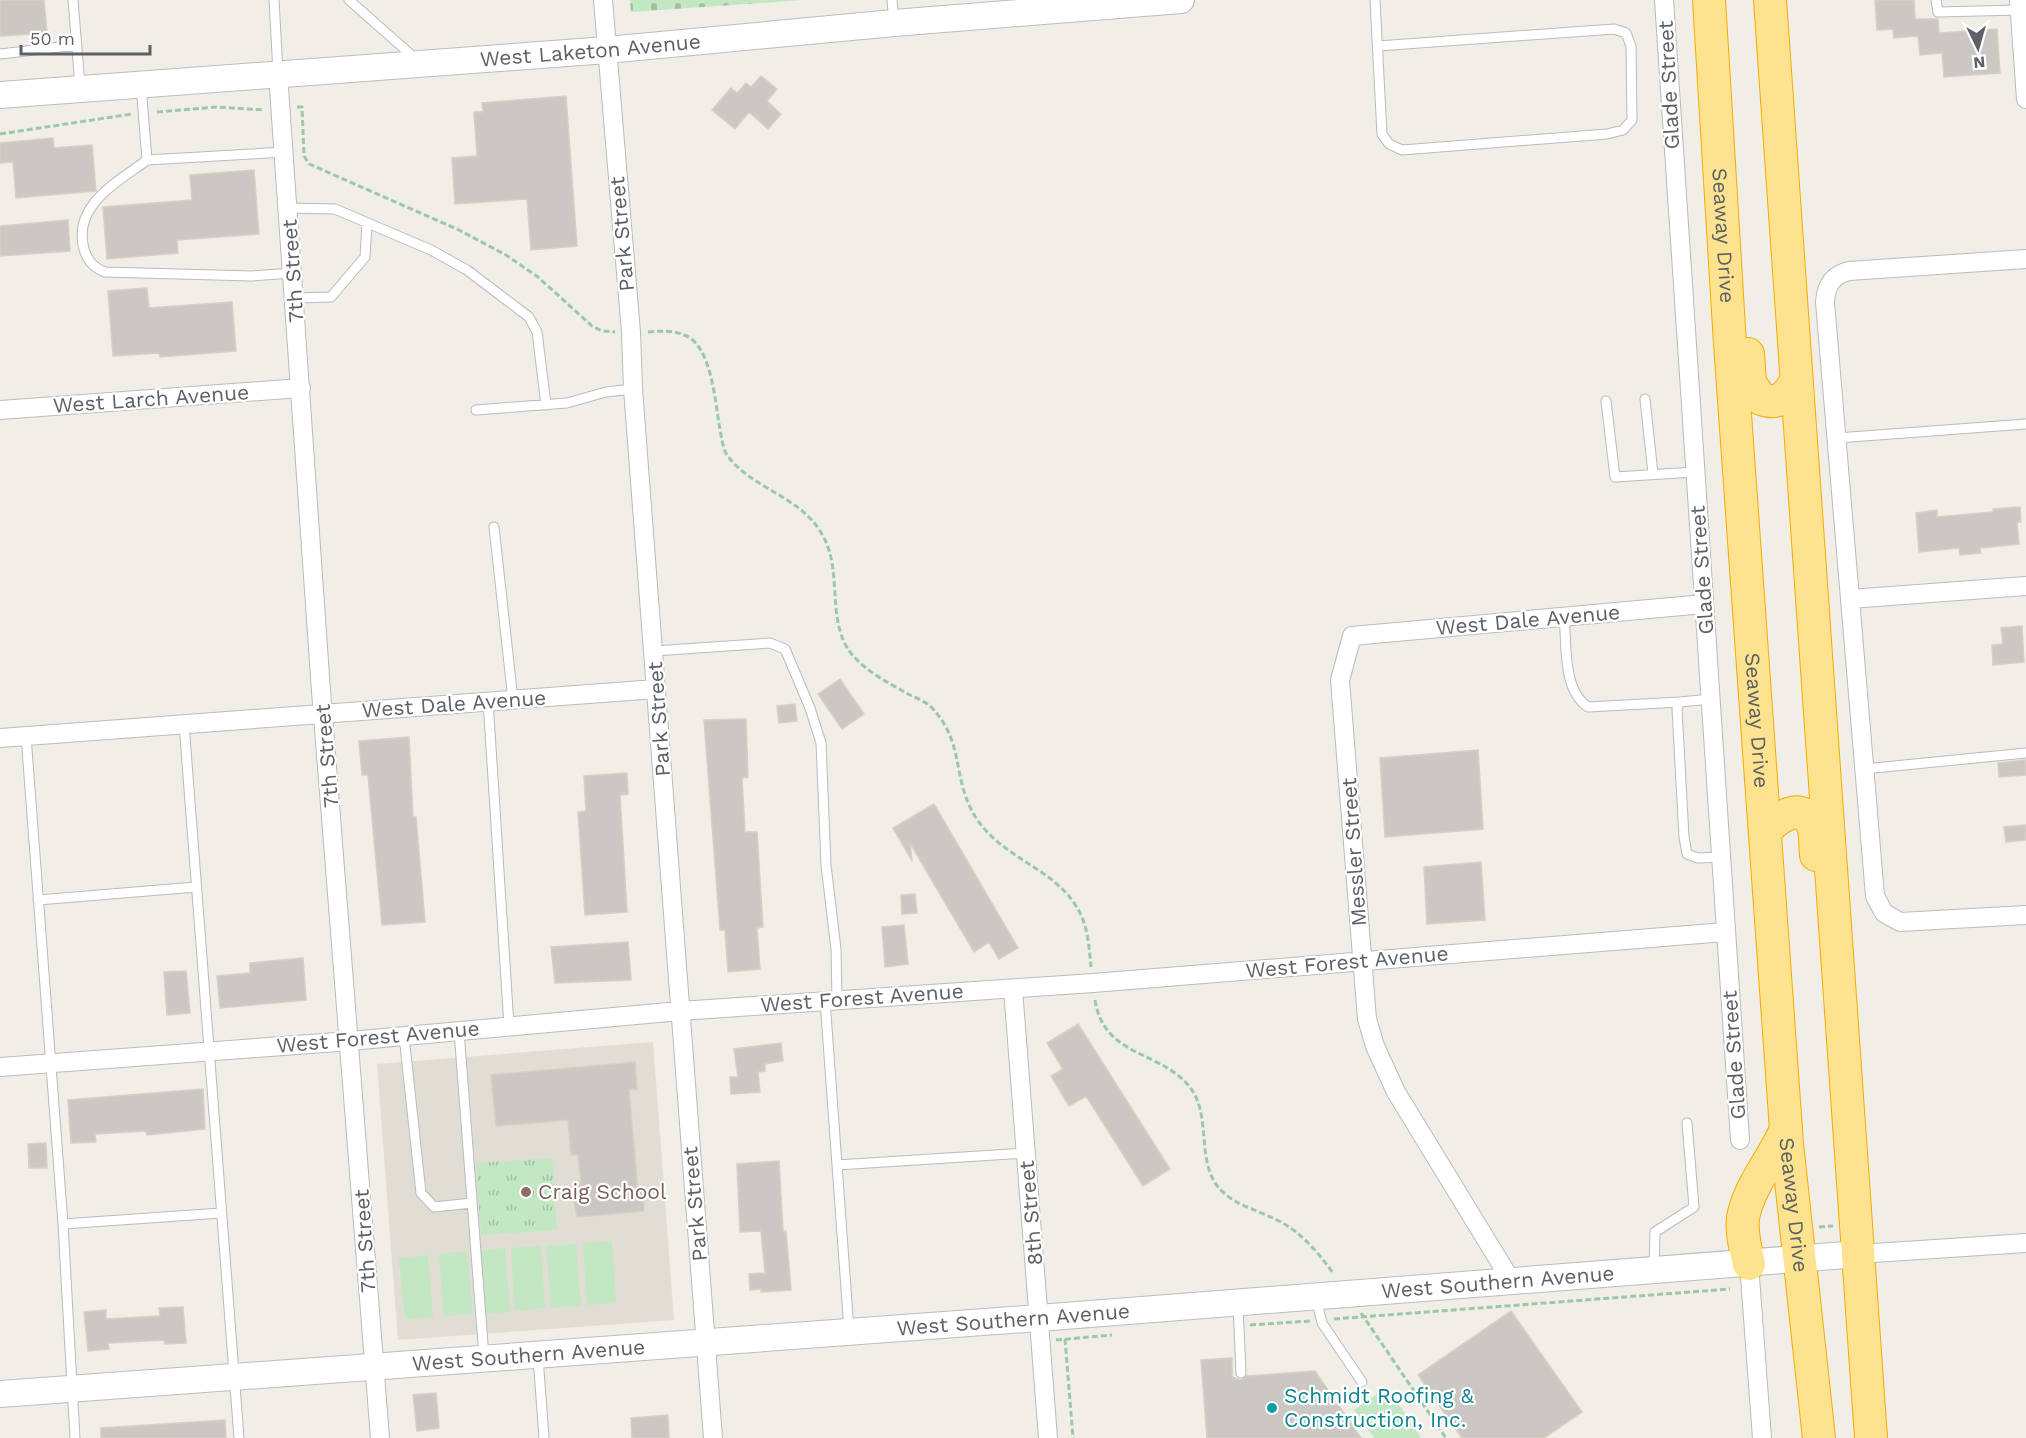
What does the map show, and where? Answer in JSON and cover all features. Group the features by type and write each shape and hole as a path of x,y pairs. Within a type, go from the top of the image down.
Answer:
{"highway":[{"path":"1770,0 1796,381 1845,1215"},
{"path":"1709,2 1725,30 1750,383 1761,399 1774,401 1787,396 1796,381"},
{"name":"Seaway Drive","path":"1709,2 1730,344 1767,830 1786,1128 1819,1438"},
{"path":"1767,830 1779,817 1790,812 1803,814 1813,824 1840,1180 1845,1215 1859,1254 1871,1438"},
{"path":"1749,1264 1743,1218 1750,1195 1776,1154 1786,1128"}],"street":[{"name":"Park Street","path":"603,0 631,332 633,389 713,1438"},
{"name":"West Laketon Avenue","path":"0,95 607,50 893,11 1181,0"},
{"name":"Glade Street","path":"1664,0 1740,1140"},
{"path":"2019,5 2026,99"},
{"name":"7th Street","path":"278,74 380,1438"},
{"path":"2026,259 1849,271 1836,276 1829,283 1826,302 1875,896 1884,913 1891,919 1909,923 2026,915"},
{"name":"West Larch Avenue","path":"0,410 302,387"},
{"path":"1850,598 2026,586"},
{"name":"West Dale Avenue","path":"1352,636 1704,604"},
{"name":"Messler Street","path":"1352,636 1340,680 1367,1019 1375,1046 1392,1083 1512,1282"},
{"name":"West Dale Avenue","path":"0,738 656,689"},
{"name":"West Forest Avenue","path":"0,1067 350,1041 680,1011 1013,988 1725,932"},
{"name":"8th Street","path":"1013,988 1026,1153 1052,1329 1048,1438"},
{"name":"West Southern Avenue","path":"0,1394 849,1332 1052,1329 1318,1308 1512,1282 2026,1243"},
{"path":"1749,1264 1761,1438"}],"lane":[{"path":"73,0 80,89"},
{"path":"274,0 278,74"},
{"path":"349,0 420,63"},
{"path":"1375,0 1382,134 1389,144 1402,150 1607,134 1623,130 1632,120 1630,46 1626,33 1614,29 1378,46"},
{"path":"1936,0 1938,12 2019,5"},
{"path":"0,54 76,45"},
{"path":"141,84 147,160"},
{"path":"284,152 147,160 99,196 86,214 82,230 84,251 97,269 105,272 252,276 293,273"},
{"path":"288,208 335,209 431,250 467,270 529,317 537,332 546,405"},
{"path":"295,298 331,297 365,257 367,223"},
{"path":"476,410 567,403 606,392 633,389"},
{"path":"1645,399 1653,474"},
{"path":"1606,401 1615,477 1695,471"},
{"path":"1837,438 2026,424"},
{"path":"494,527 513,700"},
{"path":"1564,616 1571,685 1577,700 1588,707 1711,699"},
{"path":"654,651 770,643 785,649 810,708 821,742 826,865 836,949 831,1000 837,1165 849,1332"},
{"path":"488,701 508,1026"},
{"path":"1680,702 1677,709 1683,837 1688,854 1698,858 1720,857"},
{"path":"184,724 239,1438"},
{"path":"26,736 49,1064 63,1224 75,1438"},
{"path":"1864,769 2026,753"},
{"path":"38,900 196,887"},
{"path":"459,1031 484,1359"},
{"path":"404,1036 421,1193 434,1207 472,1203"},
{"path":"1654,1272 1655,1232 1694,1207 1687,1123"},
{"path":"837,1165 1026,1153"},
{"path":"63,1224 221,1213"},
{"path":"1318,1308 1362,1382"},
{"path":"1239,1314 1241,1373"},
{"path":"538,1356 543,1438"}],"path":[{"path":"1817,1227 1845,1215"},
{"path":"1239,1314 1318,1308 1730,1289"},
{"path":"1072,1438 1052,1329 1124,1335"}],"shaded area":[{"name":"Craig School","path":"653,1042 674,1320 398,1340 377,1064"}],"green space":[{"path":"630,0 804,0 631,12"},
{"path":"552,1158 557,1230 481,1235 476,1163"},
{"path":"612,1241 616,1303 587,1305 583,1243"},
{"path":"576,1244 581,1306 551,1308 546,1246"},
{"path":"541,1246 545,1308 515,1311 511,1248"},
{"path":"505,1248 510,1312 480,1314 475,1251"},
{"path":"467,1251 473,1314 444,1316 439,1254"},
{"path":"428,1255 433,1317 405,1319 399,1258"},
{"path":"1387,1387 1421,1437 1374,1438 1354,1410"}],"building":[{"path":"0,0 44,0 47,33 0,36"},
{"path":"1875,0 1914,0 1915,19 1938,19 1939,33 1997,29 2000,73 1944,77 1942,53 1920,55 1918,36 1894,38 1893,29 1877,30"},
{"path":"761,76 777,89 767,101 781,114 768,129 749,112 735,129 712,110 731,88 737,93 746,83 751,87"},
{"path":"566,96 577,246 531,250 527,199 455,204 452,158 477,156 474,112 483,112 482,103"},
{"path":"53,138 54,148 92,145 96,191 16,198 13,162 0,163 0,143"},
{"path":"254,170 259,234 177,240 178,253 107,259 103,207 192,200 190,175"},
{"path":"68,220 70,251 0,256 0,226"},
{"path":"147,288 149,308 232,302 236,351 160,357 159,353 113,356 108,291"},
{"path":"2020,507 2021,522 2017,522 2019,544 1980,548 1981,553 1960,555 1959,548 1919,552 1916,513 1937,510 1937,517"},
{"path":"2022,626 2024,662 1993,665 1992,645 2003,644 2001,628"},
{"path":"840,679 864,714 842,729 818,694"},
{"path":"795,704 797,721 779,723 777,706"},
{"path":"746,719 748,777 742,778 745,832 757,832 763,927 757,928 760,969 728,972 725,930 720,930 704,720"},
{"path":"409,737 413,817 416,817 425,922 382,925 368,775 362,775 359,741"},
{"path":"1478,750 1483,829 1385,837 1380,758"},
{"path":"2026,760 2026,775 1999,777 1998,763"},
{"path":"627,773 628,794 620,795 627,912 585,915 578,812 586,811 584,776"},
{"path":"934,804 1018,948 999,959 989,942 974,952 910,843 912,861 893,828"},
{"path":"2026,825 2026,840 2006,842 2004,827"},
{"path":"1481,862 1485,920 1427,924 1424,867"},
{"path":"915,894 917,913 902,914 901,895"},
{"path":"904,925 908,964 885,967 882,927"},
{"path":"628,942 631,980 555,983 551,947"},
{"path":"303,958 306,1000 220,1008 217,976 250,973 250,963"},
{"path":"186,971 190,1013 167,1015 164,972"},
{"path":"1078,1024 1170,1169 1143,1186 1086,1096 1069,1106 1051,1076 1063,1069 1047,1043"},
{"path":"781,1043 783,1061 765,1064 765,1071 758,1072 760,1092 731,1094 730,1077 738,1077 734,1049"},
{"path":"635,1062 637,1089 629,1090 638,1191 643,1191 644,1211 577,1217 571,1185 581,1184 578,1155 571,1155 568,1120 496,1126 491,1075"},
{"path":"203,1089 205,1129 147,1135 146,1131 95,1134 96,1142 71,1143 68,1100"},
{"path":"46,1143 47,1168 29,1168 28,1144"},
{"path":"779,1161 783,1232 786,1231 791,1290 761,1292 761,1289 750,1290 749,1274 765,1273 761,1231 740,1232 737,1164"},
{"path":"183,1307 186,1343 165,1344 164,1340 108,1343 109,1349 88,1351 84,1312 106,1310 106,1319 160,1316 159,1308"},
{"path":"1511,1311 1582,1412 1544,1438 1462,1438 1418,1375"},
{"name":"Schmidt Roofing & Construction, Inc.","path":"1232,1358 1232,1377 1241,1380 1247,1376 1315,1371 1361,1438 1207,1438 1201,1360"},
{"path":"436,1393 439,1428 417,1431 413,1395"},
{"path":"668,1415 669,1438 632,1438 631,1418"},
{"path":"225,1420 226,1438 101,1438 101,1428"}],"place":[{"name":"Craig School","path":"526,1192"},
{"name":"Schmidt Roofing & Construction, Inc.","path":"1272,1408"}]}
